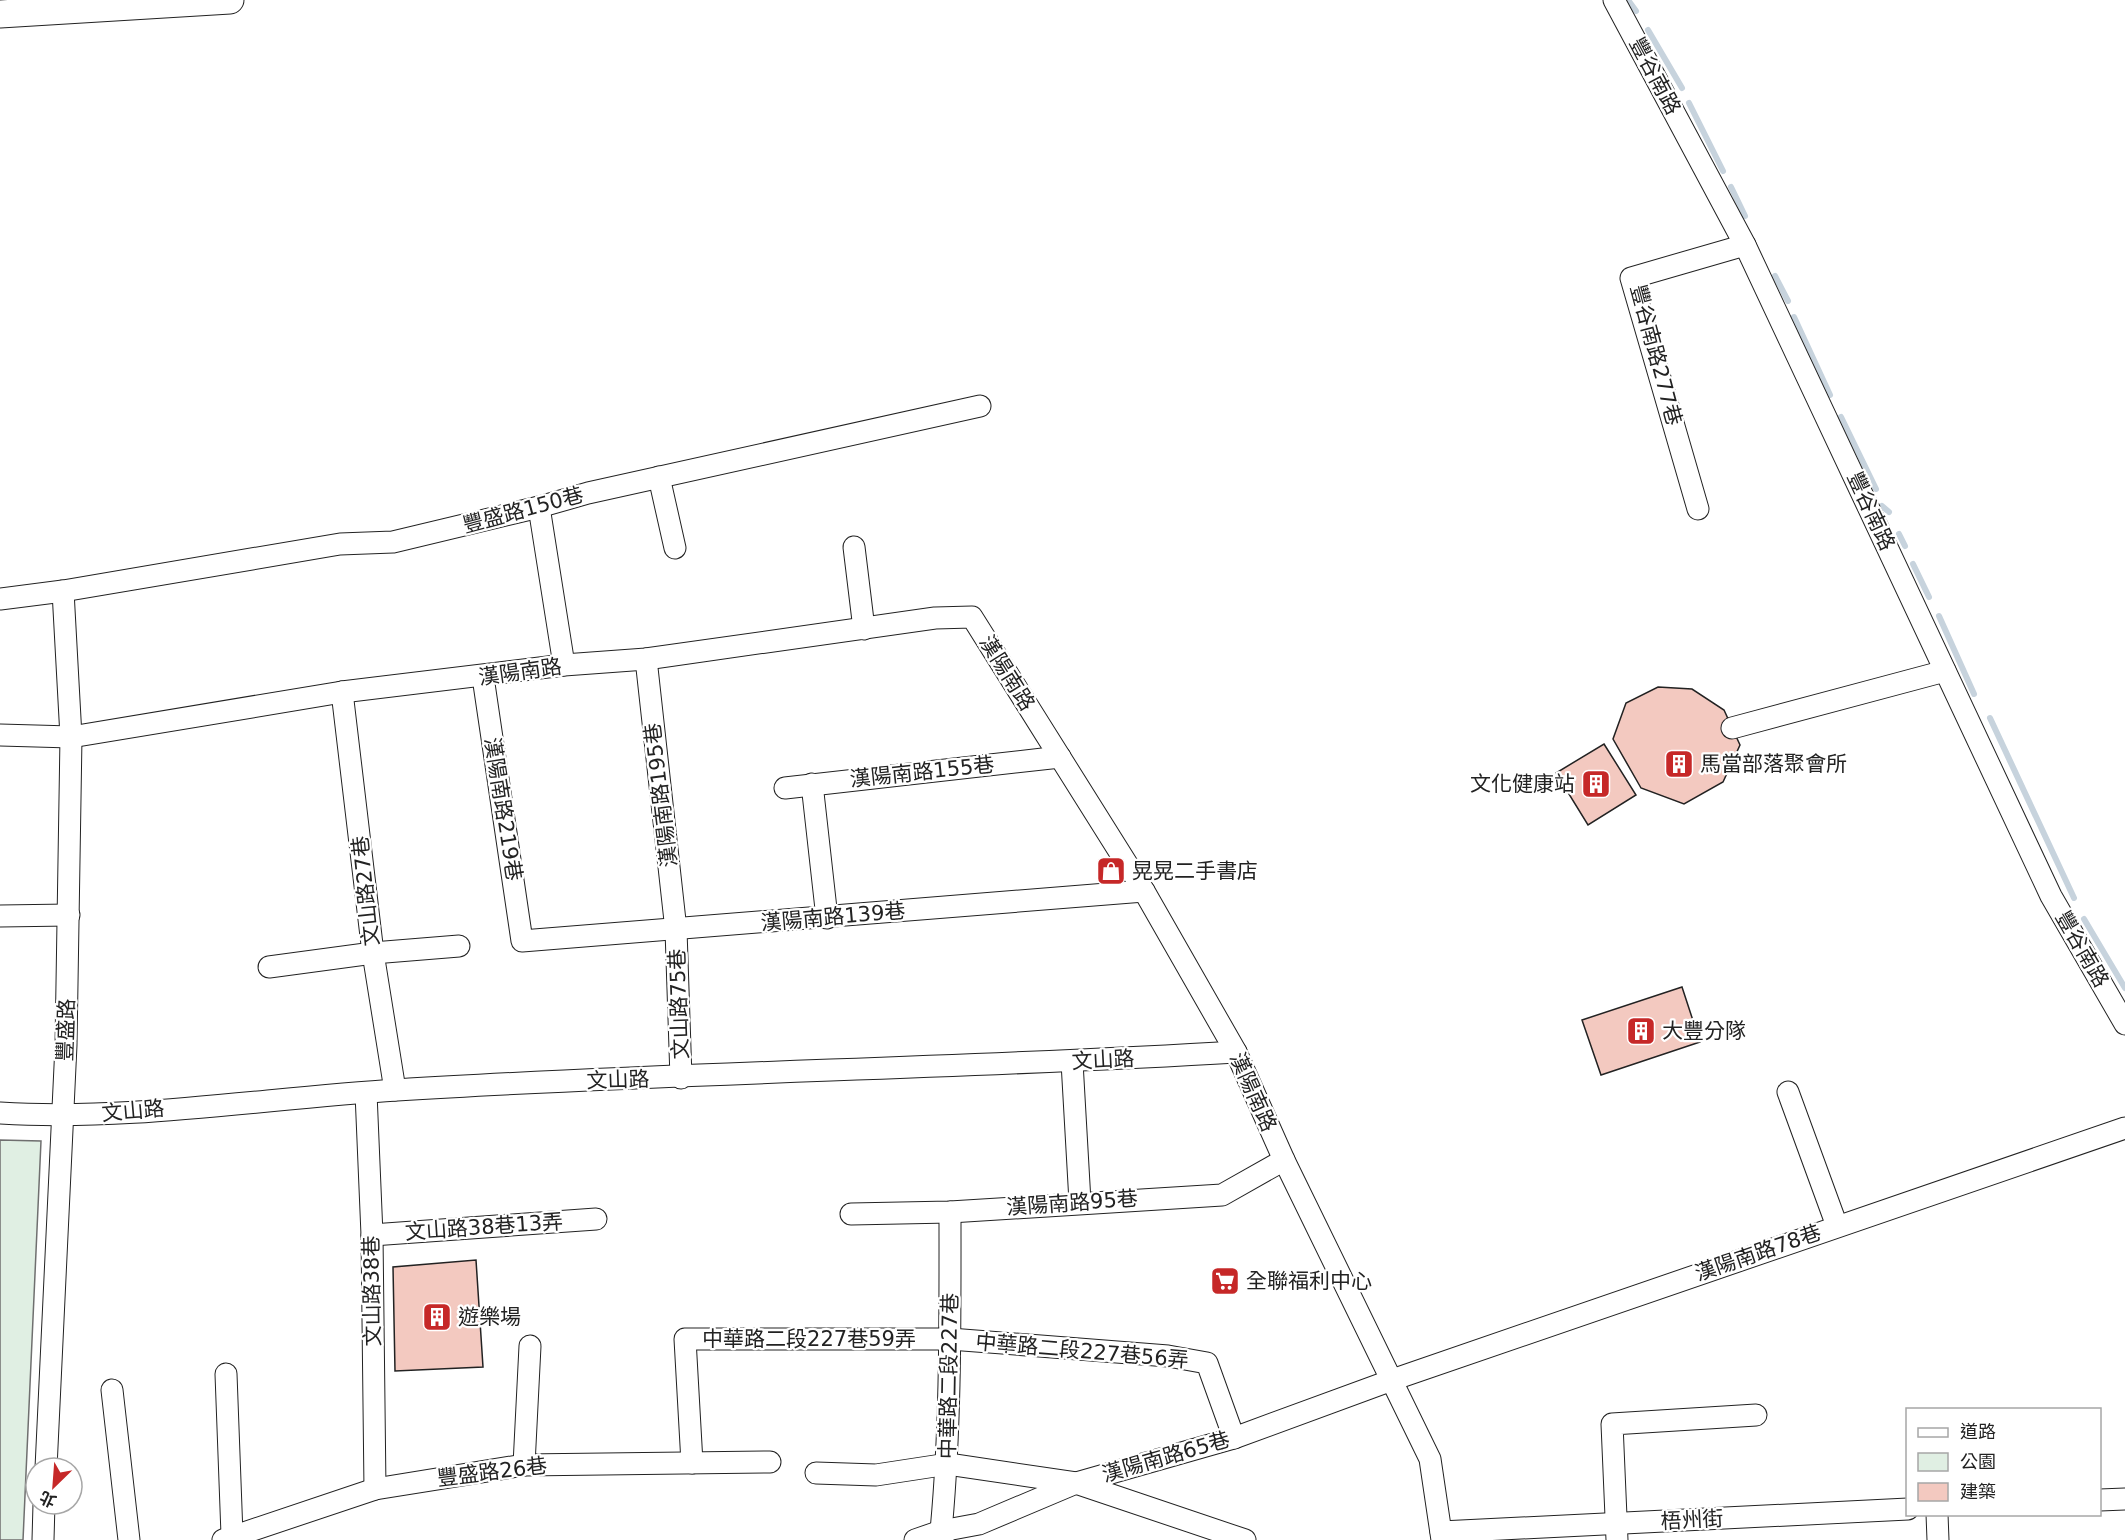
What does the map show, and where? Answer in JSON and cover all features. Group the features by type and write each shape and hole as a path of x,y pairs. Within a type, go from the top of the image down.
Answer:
{"main road":[{"path":"0,14 230,0"}],"street":[{"name":"豐谷南路","path":"1614,0 1745,245 2051,896 2125,1024"},
{"name":"豐谷南路277巷","path":"1698,509 1631,278 1745,245"},
{"name":"豐盛路150巷","path":"0,598 63,591 340,544 393,542 588,493 980,406"},
{"path":"660,477 675,548"},
{"path":"539,507 564,665"},
{"path":"854,547 864,629"},
{"name":"豐盛路","path":"47,1456 63,1117 69,915 71,737 63,591"},
{"name":"漢陽南路","path":"0,735 71,737 342,692 483,677 564,665 645,659 935,618 972,617 1144,891 1236,1052 1284,1160 1430,1459 1441,1536"},
{"name":"漢陽南路195巷","path":"645,659 676,930"},
{"path":"1732,729 1946,671"},
{"name":"漢陽南路219巷","path":"483,677 522,941"},
{"name":"文山路27巷","path":"342,692 373,953 395,1090"},
{"name":"漢陽南路155巷","path":"785,788 1060,757"},
{"path":"812,784 827,918"},
{"name":"漢陽南路139巷","path":"522,941 1144,891"},
{"path":"0,916 69,915"},
{"name":"文山路75巷","path":"676,930 681,1078"},
{"path":"269,967 373,953 459,946"},
{"name":"文山路","path":"0,1113 63,1117 395,1090 1071,1062 1236,1052"},
{"path":"1071,1062 1080,1202"},
{"path":"1788,1092 1837,1226"},
{"name":"文山路38巷","path":"366,1093 372,1235 375,1489"},
{"name":"漢陽南路78巷","path":"1392,1380 2125,1128"},
{"name":"漢陽南路95巷","path":"851,1214 950,1212 1080,1202 1222,1195 1284,1160"},
{"name":"中華路二段227巷","path":"942,1535 948,1464 950,1212"},
{"name":"文山路38巷13弄","path":"372,1235 596,1219"},
{"name":"中華路二段227巷59弄","path":"692,1463 685,1339 950,1339"},
{"name":"中華路二段227巷56弄","path":"950,1339 1168,1356 1207,1363 1234,1438"},
{"path":"524,1465 530,1346"},
{"path":"226,1374 227,1538"},
{"name":"漢陽南路65巷","path":"915,1540 979,1524 1076,1483 1234,1438 1392,1380"},
{"path":"111,1390 129,1540"},
{"path":"1617,1532 1612,1424 1756,1415"},
{"name":"豐盛路26巷","path":"227,1538 375,1489 524,1465 770,1462"},
{"path":"816,1473 876,1475 948,1464 1076,1483 1245,1540"},
{"path":"2101,1500 2125,1499"},
{"name":"梧州街","path":"1441,1536 1617,1532 1906,1509"},
{"path":"43,1540 44,1516"},
{"path":"1937,1516 1938,1540"}],"green space":[{"path":"0,1140 41,1141 27,1456 24,1456 23,1540 0,1540"}],"building":[{"name":"馬當部落聚會所","path":"1658,687 1692,689 1724,710 1740,745 1723,782 1684,804 1641,788 1613,739 1626,703"},
{"name":"文化健康站","path":"1604,744 1636,795 1588,825 1556,773"},
{"name":"大豐分隊","path":"1682,987 1700,1042 1601,1075 1582,1020"},
{"name":"遊樂場","path":"476,1260 483,1367 395,1371 393,1267"}],"waterway":[{"path":"1628,0 1636,11"},
{"path":"1648,30 1682,88"},
{"path":"1689,103 1723,171"},
{"path":"1731,187 1745,216"},
{"path":"1775,276 1788,301"},
{"path":"1794,317 1830,395"},
{"path":"1841,417 1876,489"},
{"path":"1882,506 1889,512"},
{"path":"1899,534 1905,546"},
{"path":"1913,564 1929,597"},
{"path":"1939,616 1974,694"},
{"path":"1990,718 2074,898"},
{"path":"2084,919 2125,988"}],"place":[{"name":"馬當部落聚會所","path":"1679,764"},
{"name":"文化健康站","path":"1596,784"},
{"name":"晃晃二手書店","path":"1111,871"},
{"name":"大豐分隊","path":"1641,1031"},
{"name":"全聯福利中心","path":"1225,1281"},
{"name":"遊樂場","path":"437,1317"}]}
